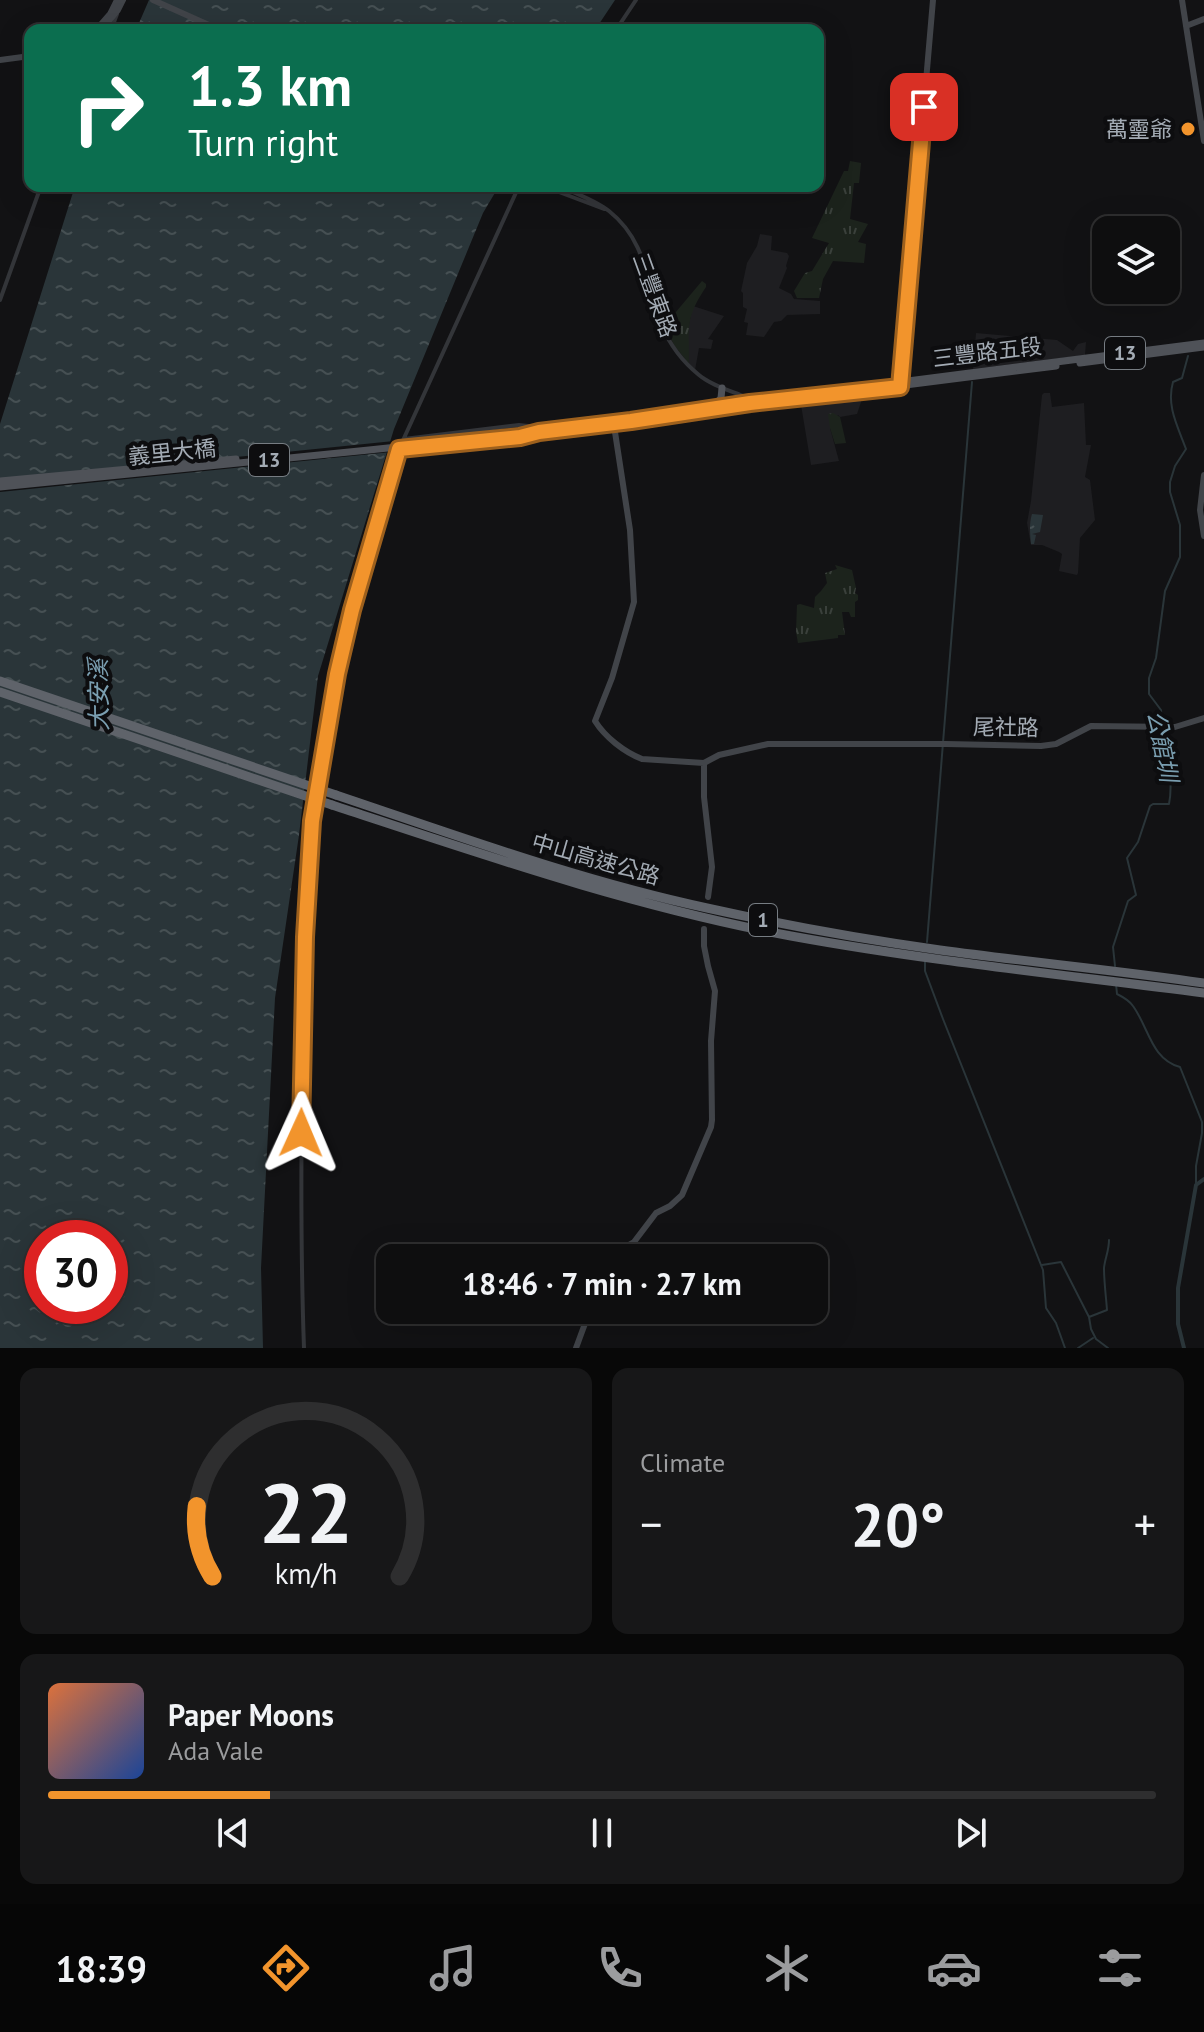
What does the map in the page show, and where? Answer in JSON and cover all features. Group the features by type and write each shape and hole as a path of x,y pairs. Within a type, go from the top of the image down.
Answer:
{"highway":[{"name":"中山高速公路","path":"0,681 571,882 652,905 791,936 940,959 1204,993"},
{"name":"中山高速公路","path":"0,692 334,800 634,890 703,907 831,933 1204,983"}],"main road":[{"name":"三豐路五段","path":"538,429 1204,345"},
{"path":"717,403 722,388"},
{"name":"三豐路五段","path":"614,421 717,403 749,401"},
{"name":"義里大橋","path":"0,484 354,452 538,429"}],"street":[{"path":"102,24 117,0"},
{"path":"113,24 123,0"},
{"path":"153,0 207,24"},
{"path":"620,24 636,0"},
{"path":"900,384 933,0"},
{"path":"1182,0 1204,141"},
{"path":"104,24 118,10"},
{"path":"1186,26 1204,19"},
{"path":"0,58 24,55"},
{"path":"0,300 39,192"},
{"path":"304,1348 301,1118 305,937 312,821 337,674 399,449 516,192"},
{"path":"558,192 599,209 607,209"},
{"name":"三豐東路","path":"576,192 607,209 637,245 662,325 687,365 702,377 749,401"},
{"path":"614,421 630,530 634,602 612,678 595,721 634,756 704,763 704,797 712,867 708,897"},
{"path":"403,439 519,425 538,429"},
{"path":"399,449 520,437 538,429"},
{"path":"1204,475 1200,510 1204,536"},
{"name":"尾社路","path":"704,763 732,751 768,744 1052,745 1091,726 1175,727 1204,718"},
{"path":"630,1244 656,1213 682,1195 711,1127 711,1041 715,991 704,946 704,929"},
{"path":"576,1348 585,1324"}],"shaded area":[{"path":"760,234 772,236 771,250 789,256 779,288 794,299 820,301 820,314 787,315 781,321 774,322 764,337 746,335 748,323 744,322 747,309 743,307 741,291 747,263"},
{"path":"693,306 724,316 708,339 713,340 711,349 699,348 695,370 689,364 688,352 688,329"},
{"path":"976,333 1057,340 1073,351 1078,344 1086,342 1085,355 973,369"},
{"path":"861,393 857,414 838,415 830,428 839,461 811,465 801,405"},
{"path":"1044,393 1050,393 1052,407 1084,403 1086,445 1091,445 1085,477 1090,480 1095,520 1080,538 1077,575 1059,571 1062,554 1059,552 1042,545 1031,545 1027,523"}],"green space":[{"path":"850,161 861,163 859,183 854,183 850,219 868,224 858,242 866,244 864,263 833,261 823,279 819,298 797,298 794,291 805,273 812,271 829,243 812,238 844,171 848,171"},
{"path":"702,281 706,287 694,307 690,324 689,364 674,345 665,325"},
{"path":"828,414 840,417 846,443 835,444"},
{"path":"835,565 852,570 855,593 858,595 855,617 851,617 849,612 842,612 845,635 798,643 797,605 814,608 815,597 827,583 825,573 837,569"}],"water":[{"path":"149,0 615,0 599,24 139,24"},
{"name":"大安溪","path":"73,192 495,192 483,213 394,429 318,676 275,998 261,1268 263,1348 0,1348 0,424"},
{"path":"1032,514 1043,515 1040,532 1032,534 1036,535 1034,544 1031,544 1030,536"}],"pier":[{"path":"394,441 391,452 0,492 0,481"}],"waterway":[{"name":"公館圳","path":"1162,724 1161,710 1149,694 1149,678 1156,658 1165,591 1180,557 1180,525 1170,482 1175,466 1186,449 1174,416 1171,391 1173,382 1182,378 1188,356"},
{"path":"927,942 972,382"},
{"name":"公館圳","path":"1115,966 1113,947 1128,901 1136,895 1127,858 1138,842 1150,806 1169,804 1170,776 1162,730"},
{"path":"925,961 925,971 943,1019 1043,1270 1046,1308 1056,1323 1065,1348"},
{"name":"公館圳","path":"1116,984 1117,994 1133,1006 1157,1050 1170,1063 1180,1067 1202,1122 1196,1185"},
{"path":"1184,1348 1178,1324 1178,1288 1196,1185 1204,1179"},
{"path":"1089,1317 1107,1310 1104,1268 1109,1240"},
{"path":"1042,1265 1061,1262 1089,1317 1096,1339 1108,1348"},
{"path":"1078,1348 1093,1338"}],"place":[{"name":"萬𤫊爺","path":"1188,129"}],"route":[{"path":"301,1133 305,937 312,821 337,674 352,610 399,449 520,437 750,403 900,387 924,107"}]}
